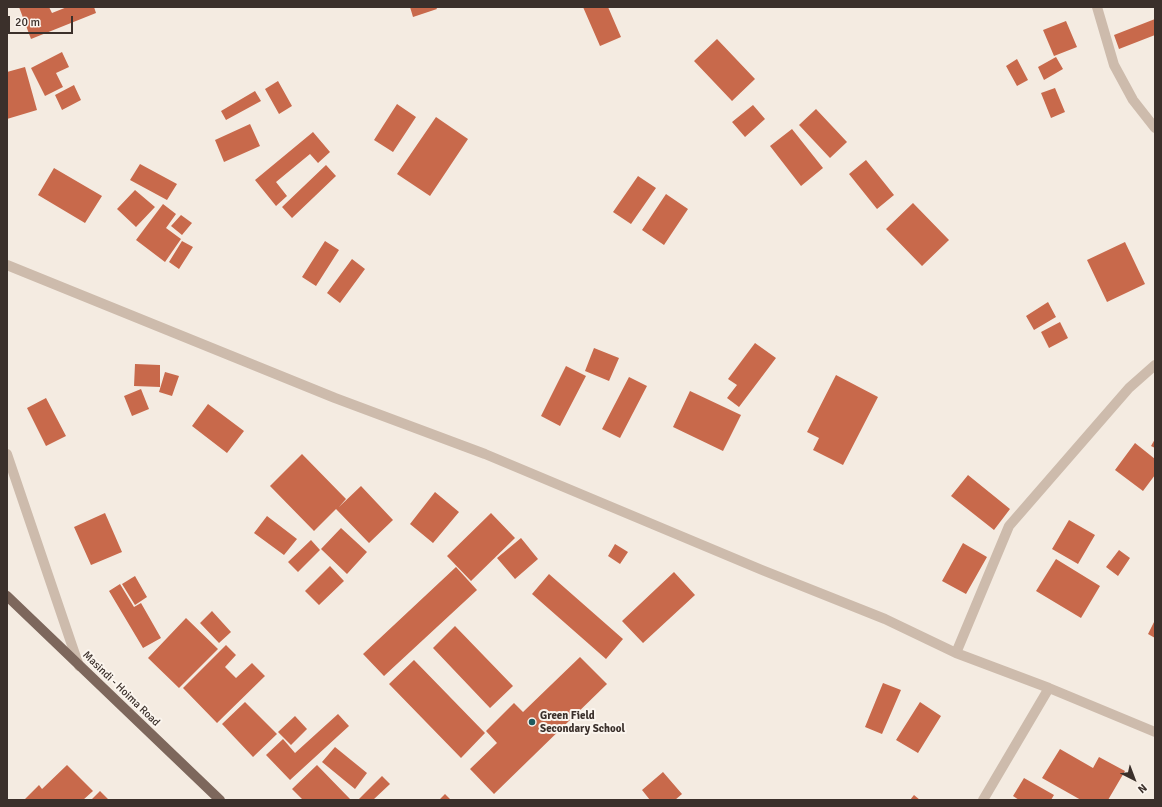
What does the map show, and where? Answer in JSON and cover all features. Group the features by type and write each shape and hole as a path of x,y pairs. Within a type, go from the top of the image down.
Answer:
{"main road":[{"name":"Masindi - Hoima Road","path":"7,596 220,800"}],"street":[{"path":"1097,7 1114,65 1133,100 1155,128"},
{"path":"8,267 335,398 485,454 755,567 885,619 956,653 1049,688 1155,732"},
{"path":"956,653 1009,526 1129,388 1155,364"},
{"path":"7,454 79,666"},
{"path":"983,800 1049,688"}],"building":[{"path":"19,7 49,7 52,13 67,7 94,7 96,13 31,39"},
{"path":"410,7 436,7 437,9 413,17"},
{"path":"583,7 608,7 621,37 600,46"},
{"path":"1155,19 1155,35 1119,49 1114,35"},
{"path":"1066,21 1077,47 1054,56 1043,30"},
{"path":"717,39 755,79 732,101 694,61"},
{"path":"62,52 69,67 56,73 63,87 45,96 31,68"},
{"path":"1056,57 1063,69 1044,80 1038,67"},
{"path":"1017,59 1028,80 1017,86 1006,66"},
{"path":"25,67 37,110 7,119 7,72"},
{"path":"278,81 292,106 279,114 265,89"},
{"path":"74,85 81,100 62,110 55,95"},
{"path":"1055,88 1065,112 1051,118 1041,93"},
{"path":"255,91 261,101 226,120 221,111"},
{"path":"397,104 416,117 393,152 374,140"},
{"path":"753,105 765,119 745,137 732,122"},
{"path":"816,109 847,142 830,158 799,125"},
{"path":"436,117 468,139 430,196 397,174"},
{"path":"250,124 260,146 224,162 215,140"},
{"path":"792,129 823,168 801,186 770,146"},
{"path":"313,132 330,152 318,163 310,154 276,182 287,196 276,206 255,180"},
{"path":"866,160 894,195 877,209 849,174"},
{"path":"140,164 177,184 167,200 130,180"},
{"path":"326,165 336,176 292,218 282,207"},
{"path":"54,168 102,196 85,223 38,195"},
{"path":"638,176 656,188 631,224 613,212"},
{"path":"135,190 155,207 136,227 117,209"},
{"path":"666,194 688,209 664,245 642,230"},
{"path":"913,203 949,240 922,266 886,229"},
{"path":"163,204 176,214 166,228 181,239 165,262 136,240"},
{"path":"181,215 192,223 182,235 171,226"},
{"path":"182,241 193,247 179,269 169,262"},
{"path":"325,241 339,250 316,286 302,277"},
{"path":"1125,242 1145,284 1107,302 1087,260"},
{"path":"352,259 365,269 340,303 327,293"},
{"path":"1048,302 1056,317 1034,330 1026,316"},
{"path":"1060,322 1068,338 1049,348 1041,332"},
{"path":"755,343 776,358 739,407 727,398 737,385 728,379"},
{"path":"594,348 619,358 609,381 585,371"},
{"path":"135,364 160,365 160,387 134,386"},
{"path":"566,366 586,376 560,426 541,416"},
{"path":"165,372 179,376 172,396 159,392"},
{"path":"836,375 878,397 843,465 813,450 819,438 807,432"},
{"path":"629,377 647,386 620,438 602,429"},
{"path":"141,389 149,409 132,416 124,396"},
{"path":"690,391 741,415 723,451 673,427"},
{"path":"46,398 66,436 46,446 27,408"},
{"path":"208,404 244,431 227,453 192,426"},
{"path":"1155,439 1155,448 1151,446"},
{"path":"1135,443 1155,459 1155,475 1143,491 1115,470"},
{"path":"302,454 346,499 339,507 361,486 393,520 369,543 336,509 314,531 270,486"},
{"path":"968,475 1010,509 994,530 951,496"},
{"path":"435,492 459,512 433,543 410,524"},
{"path":"105,513 122,552 91,565 74,527"},
{"path":"491,513 515,538 471,581 447,556"},
{"path":"267,516 297,539 284,555 254,533"},
{"path":"1069,520 1095,535 1078,564 1052,549"},
{"path":"341,528 367,552 347,574 321,549"},
{"path":"521,538 538,559 515,579 497,558"},
{"path":"311,540 320,550 298,572 288,562"},
{"path":"963,543 987,557 966,594 942,581"},
{"path":"615,544 628,552 620,564 608,556"},
{"path":"1119,550 1130,558 1118,576 1106,567"},
{"path":"1056,559 1100,586 1081,618 1036,591"},
{"path":"330,566 344,581 319,605 305,591"},
{"path":"456,567 477,590 384,676 363,654"},
{"path":"674,572 695,595 643,643 622,621"},
{"path":"549,574 623,639 606,659 532,594"},
{"path":"135,576 147,597 135,605 122,584"},
{"path":"120,584 134,607 141,603 161,638 143,648 109,591"},
{"path":"212,611 231,632 219,643 200,623"},
{"path":"186,618 218,649 179,688 148,658"},
{"path":"1155,620 1155,638 1148,634"},
{"path":"455,626 513,686 490,708 433,648"},
{"path":"226,645 236,655 225,667 236,678 252,663 265,676 217,723 183,688"},
{"name":"Green Field Secondary School","path":"580,657 607,684 494,794 470,769 497,743 486,731 514,703 523,712"},
{"path":"414,660 485,733 461,758 389,684"},
{"path":"883,683 901,690 882,734 865,727"},
{"path":"245,702 277,734 253,757 222,724"},
{"path":"920,702 941,716 918,753 896,740"},
{"path":"338,714 349,726 290,780 266,755 283,739 295,753"},
{"path":"295,716 307,729 291,745 278,732"},
{"path":"335,747 367,773 355,789 322,762"},
{"path":"1060,749 1093,768 1099,757 1125,771 1108,800 1081,800 1042,778"},
{"path":"67,765 93,791 83,800 24,800 39,785 42,789"},
{"path":"317,765 350,799 349,800 303,800 292,789"},
{"path":"663,772 682,794 675,800 650,800 642,790"},
{"path":"382,776 390,784 373,800 358,800"},
{"path":"1024,778 1054,795 1051,800 1019,800 1013,796"},
{"path":"100,791 109,800 91,800"},
{"path":"445,794 451,800 439,800"},
{"path":"914,795 920,800 910,800"}],"place":[{"name":"Green Field Secondary School","path":"532,722"}]}
